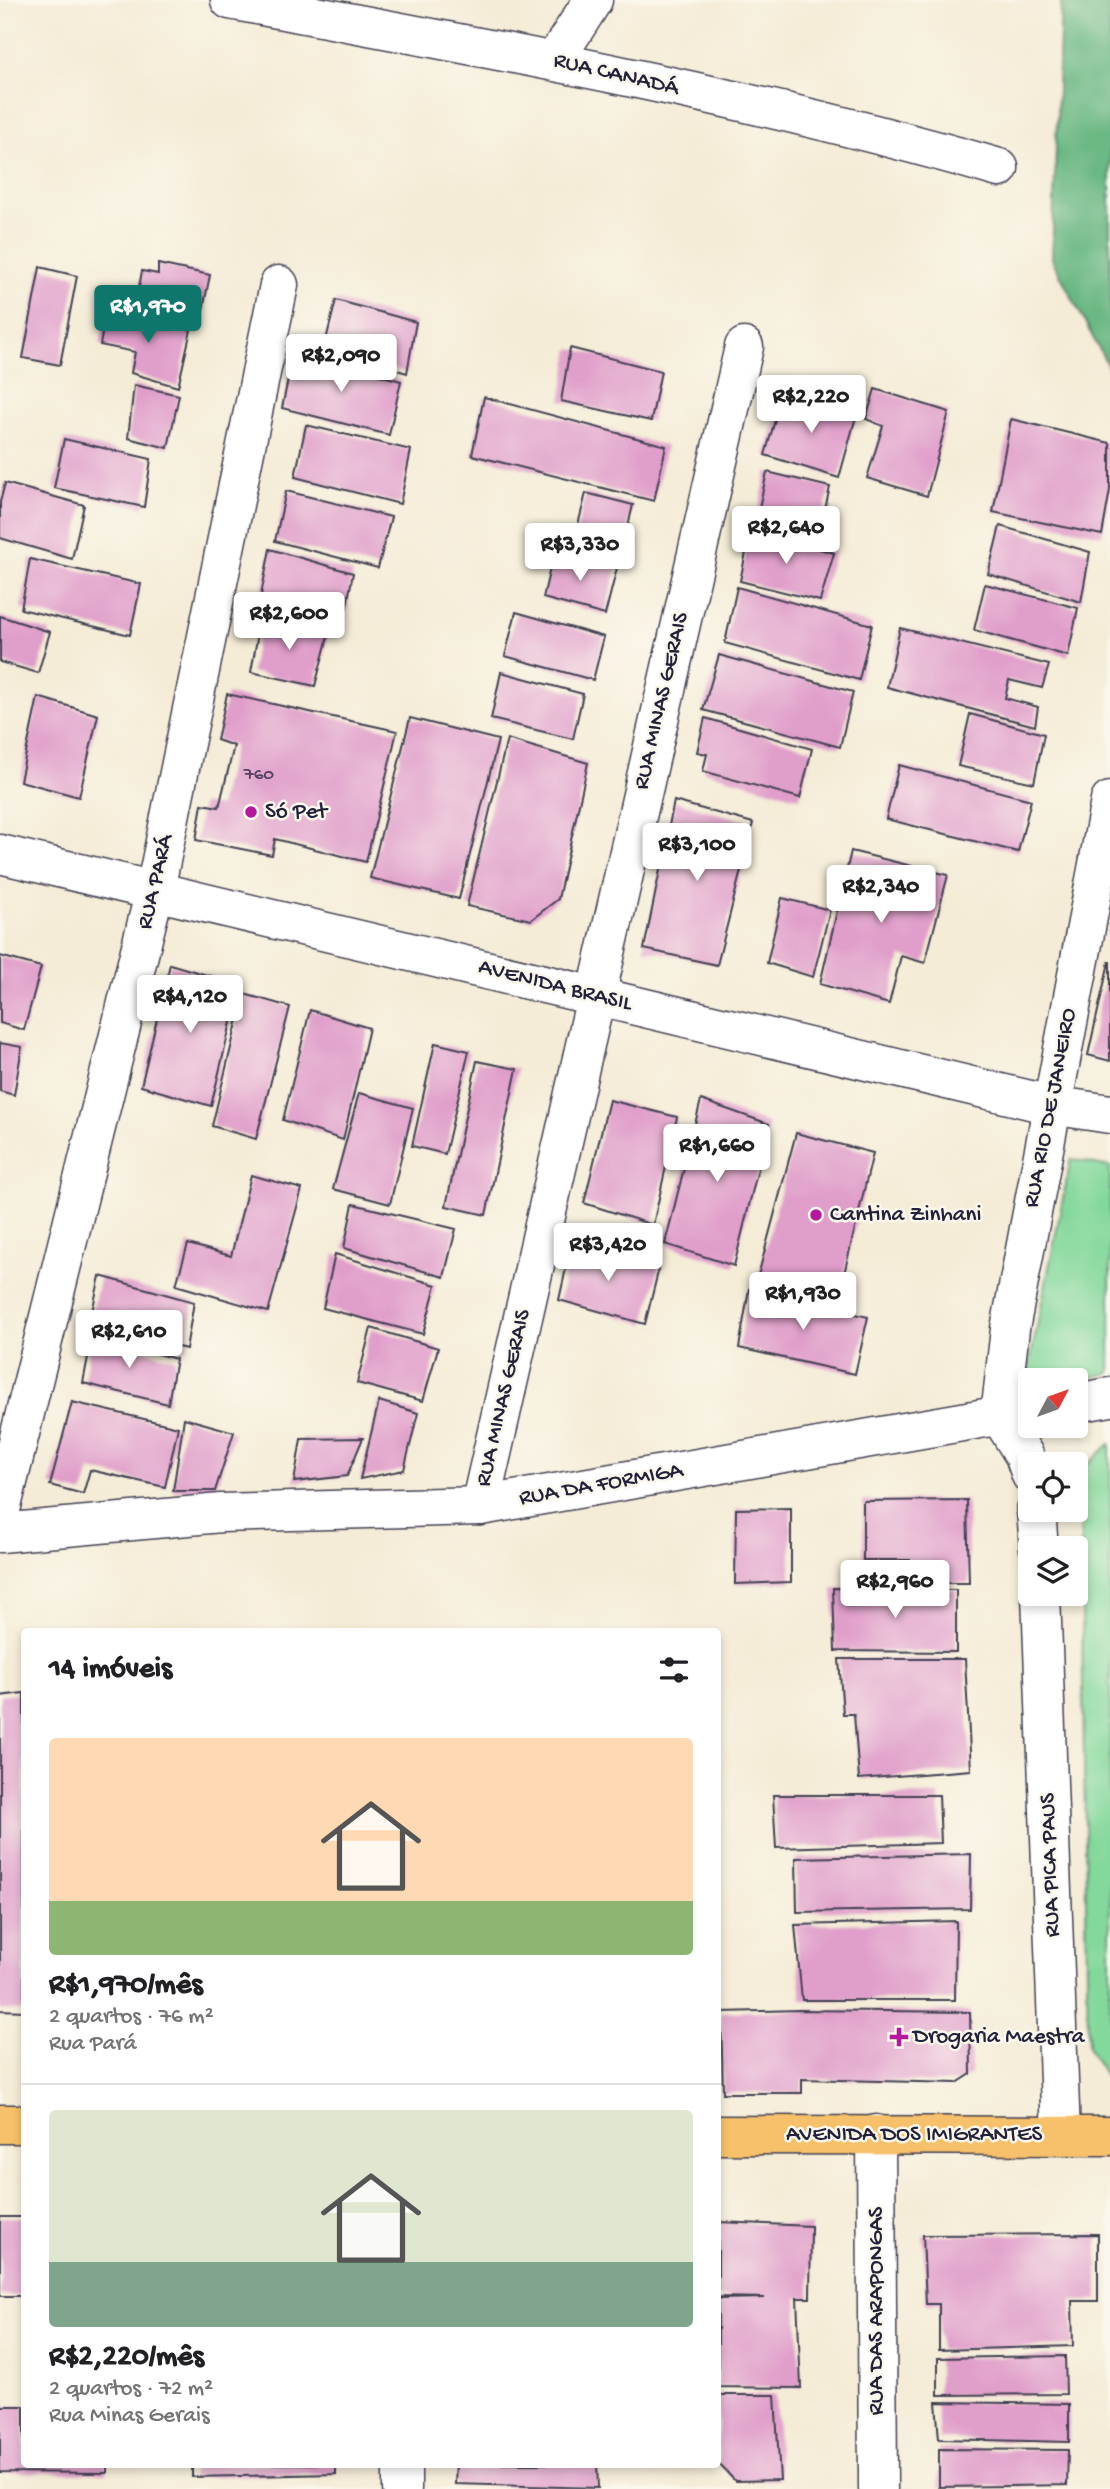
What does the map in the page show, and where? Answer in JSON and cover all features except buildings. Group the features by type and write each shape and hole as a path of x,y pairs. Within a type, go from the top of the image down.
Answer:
{"main road":[{"path":"0,2124 21,2124"},
{"name":"AVENIDA DOS IMIGRANTES","path":"721,2135 1110,2136"}],"street":[{"name":"RUA CANADÁ","path":"230,0 554,61 920,145 999,167"},
{"path":"554,61 593,0"},
{"name":"RUA PARÁ","path":"0,1514 155,890 279,285"},
{"name":"RUA MINAS GERAIS","path":"480,1506 594,996 744,347"},
{"name":"RUA RIO DE JANEIRO","path":"1015,1413 1010,1329 1110,802"},
{"name":"AVENIDA BRASIL","path":"0,854 1051,1105 1110,1114"},
{"path":"1088,1401 1110,1397"},
{"path":"1015,1413 1023,1452"},
{"name":"RUA DA FORMIGA","path":"0,1533 221,1513 480,1506 1015,1413"},
{"name":"RUA PICA PAUS","path":"1041,1606 1061,2136"},
{"name":"RUA DAS ARAPONGAS","path":"876,2134 878,2489"},
{"path":"402,2468 402,2489"}],"green space":[{"path":"1065,0 1110,0 1110,370 1052,259 1061,4"},
{"path":"1071,1159 1110,1167 1110,1373 1088,1378 1088,1368 1029,1368"},
{"path":"1110,1444 1110,2085 1088,2047 1082,1606 1088,1606 1088,1536 1081,1536 1081,1522 1088,1522 1088,1464"}],"place":[{"name":"Só Pet","path":"251,812"},
{"name":"Cantina Zinhani","path":"816,1215"},
{"name":"Drogaria Maestra","path":"899,2037"}]}
